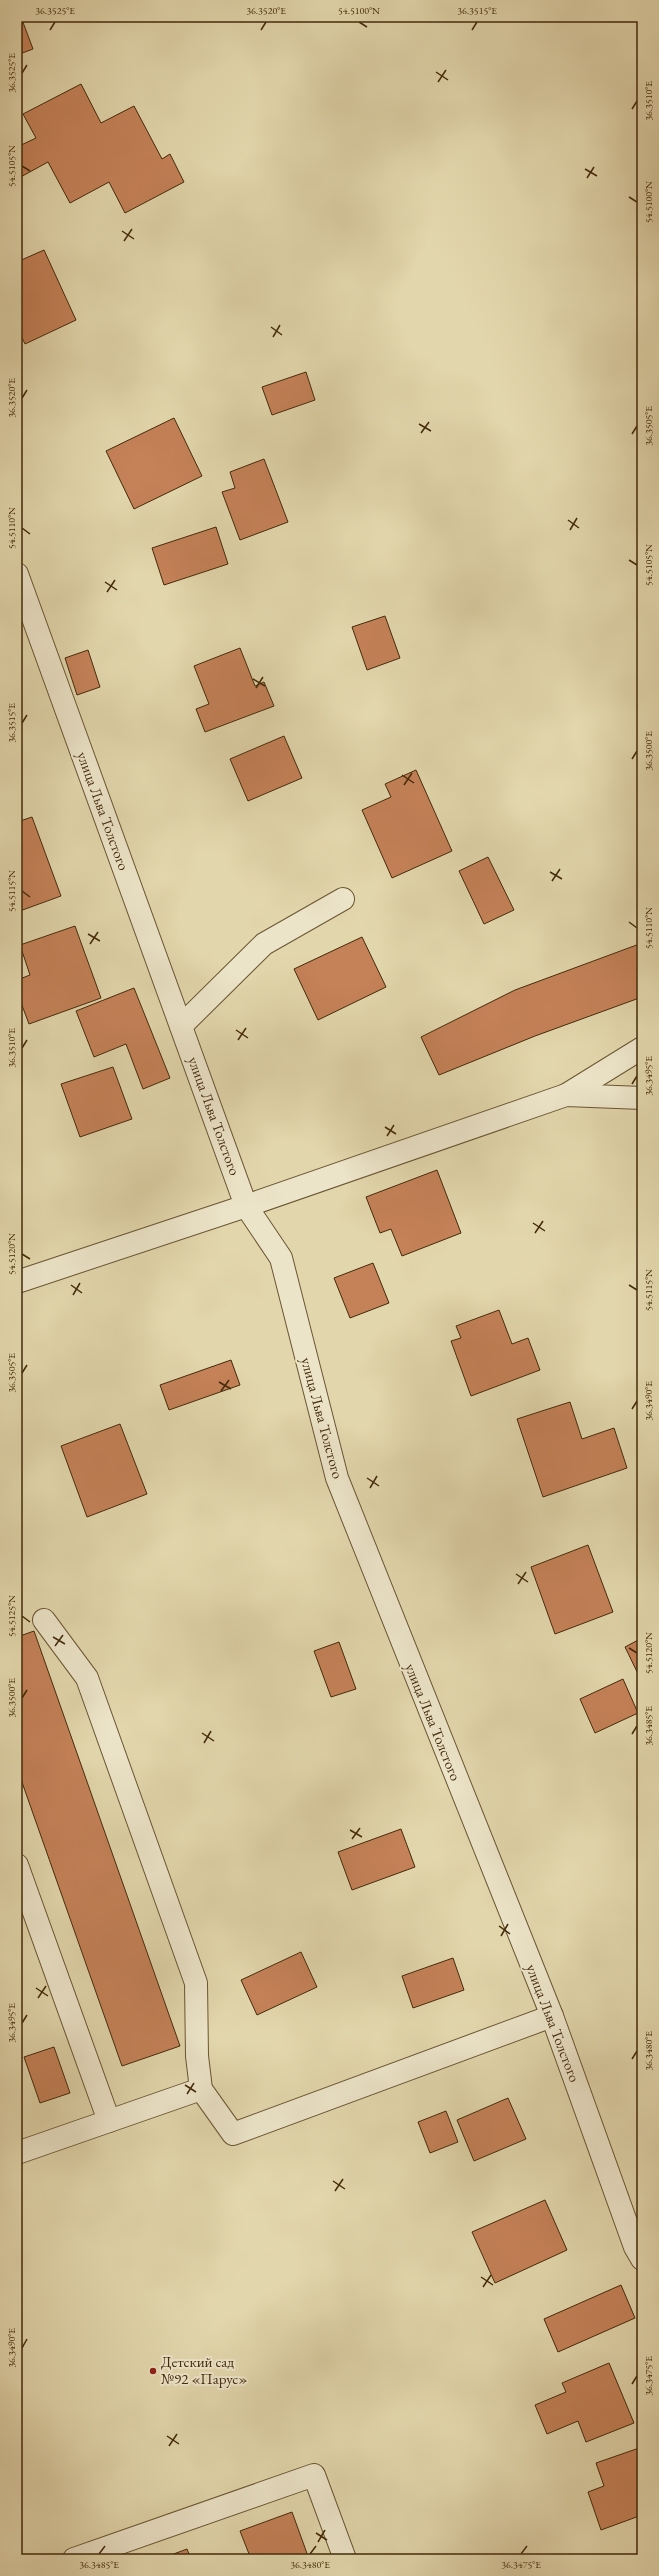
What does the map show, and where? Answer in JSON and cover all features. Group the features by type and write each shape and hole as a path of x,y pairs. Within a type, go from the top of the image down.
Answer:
{"street":[{"name":"улица Льва Толстого","path":"17,574 246,1206 281,1258 337,1478 552,2016 635,2247 642,2259"},
{"path":"181,1026 264,944 343,899"},
{"path":"17,1282 246,1206 566,1095 642,1048"},
{"path":"566,1095 642,1098"},
{"path":"44,1620 87,1678 196,1983 197,2056 200,2089 233,2134 552,2016"},
{"path":"17,1865 109,2121"},
{"path":"17,2153 200,2089"},
{"path":"74,2559 314,2475 344,2559"}],"building":[{"path":"17,17 21,17 33,49 17,55"},
{"path":"81,84 101,123 134,106 162,159 170,154 184,182 125,213 109,182 70,203 48,162 17,179 17,147 36,138 23,114"},
{"path":"44,250 76,320 25,344 17,327 17,262"},
{"path":"306,372 315,400 272,415 262,387"},
{"path":"174,418 202,476 134,509 106,451"},
{"path":"264,459 288,522 240,540 222,492 235,488 230,472"},
{"path":"216,527 228,564 164,585 152,548"},
{"path":"385,616 400,658 367,670 352,627"},
{"path":"240,648 255,686 264,682 274,706 205,732 196,709 209,704 194,666"},
{"path":"88,650 100,687 77,695 65,658"},
{"path":"284,736 302,778 248,801 230,759"},
{"path":"416,770 452,851 392,878 362,810 391,797 385,784"},
{"path":"32,817 61,896 17,912 17,822"},
{"path":"488,857 514,910 484,924 459,871"},
{"path":"75,926 101,998 29,1024 17,992 17,980 30,975 20,945"},
{"path":"362,937 386,987 318,1020 294,969"},
{"path":"642,943 642,997 535,1036 439,1075 421,1037 515,990"},
{"path":"134,988 170,1078 143,1089 126,1044 94,1057 76,1011"},
{"path":"113,1067 132,1119 80,1137 61,1084"},
{"path":"437,1170 461,1233 402,1256 391,1229 380,1233 366,1197"},
{"path":"373,1263 389,1303 350,1318 334,1278"},
{"path":"499,1310 512,1344 528,1338 540,1370 471,1396 451,1341 461,1338 456,1326"},
{"path":"231,1360 240,1385 169,1410 160,1385"},
{"path":"570,1402 582,1439 614,1428 627,1468 543,1497 517,1419"},
{"path":"120,1424 147,1494 87,1517 61,1446"},
{"path":"588,1545 613,1612 555,1634 531,1567"},
{"path":"34,1631 180,2046 122,2066 17,1768 17,1637"},
{"path":"642,1638 642,1682 625,1647"},
{"path":"339,1642 356,1689 331,1697 314,1651"},
{"path":"623,1679 638,1713 595,1733 580,1699"},
{"path":"401,1829 415,1867 352,1890 338,1852"},
{"path":"301,1952 317,1987 257,2015 241,1980"},
{"path":"453,1958 464,1990 413,2008 402,1976"},
{"path":"54,2047 70,2093 40,2103 24,2057"},
{"path":"508,2098 526,2139 474,2161 457,2120"},
{"path":"446,2111 458,2142 430,2153 418,2122"},
{"path":"545,2200 567,2250 495,2283 472,2232"},
{"path":"621,2285 635,2318 558,2352 544,2319"},
{"path":"609,2363 634,2423 586,2442 578,2421 547,2434 535,2405 566,2392 562,2383"},
{"path":"642,2447 642,2515 601,2530 588,2492 604,2486 596,2463"},
{"path":"292,2512 309,2559 251,2559 240,2531"},
{"path":"187,2549 191,2559 160,2559"}],"place":[{"name":"Детский сад №92 «Парус»","path":"153,2371"}]}
